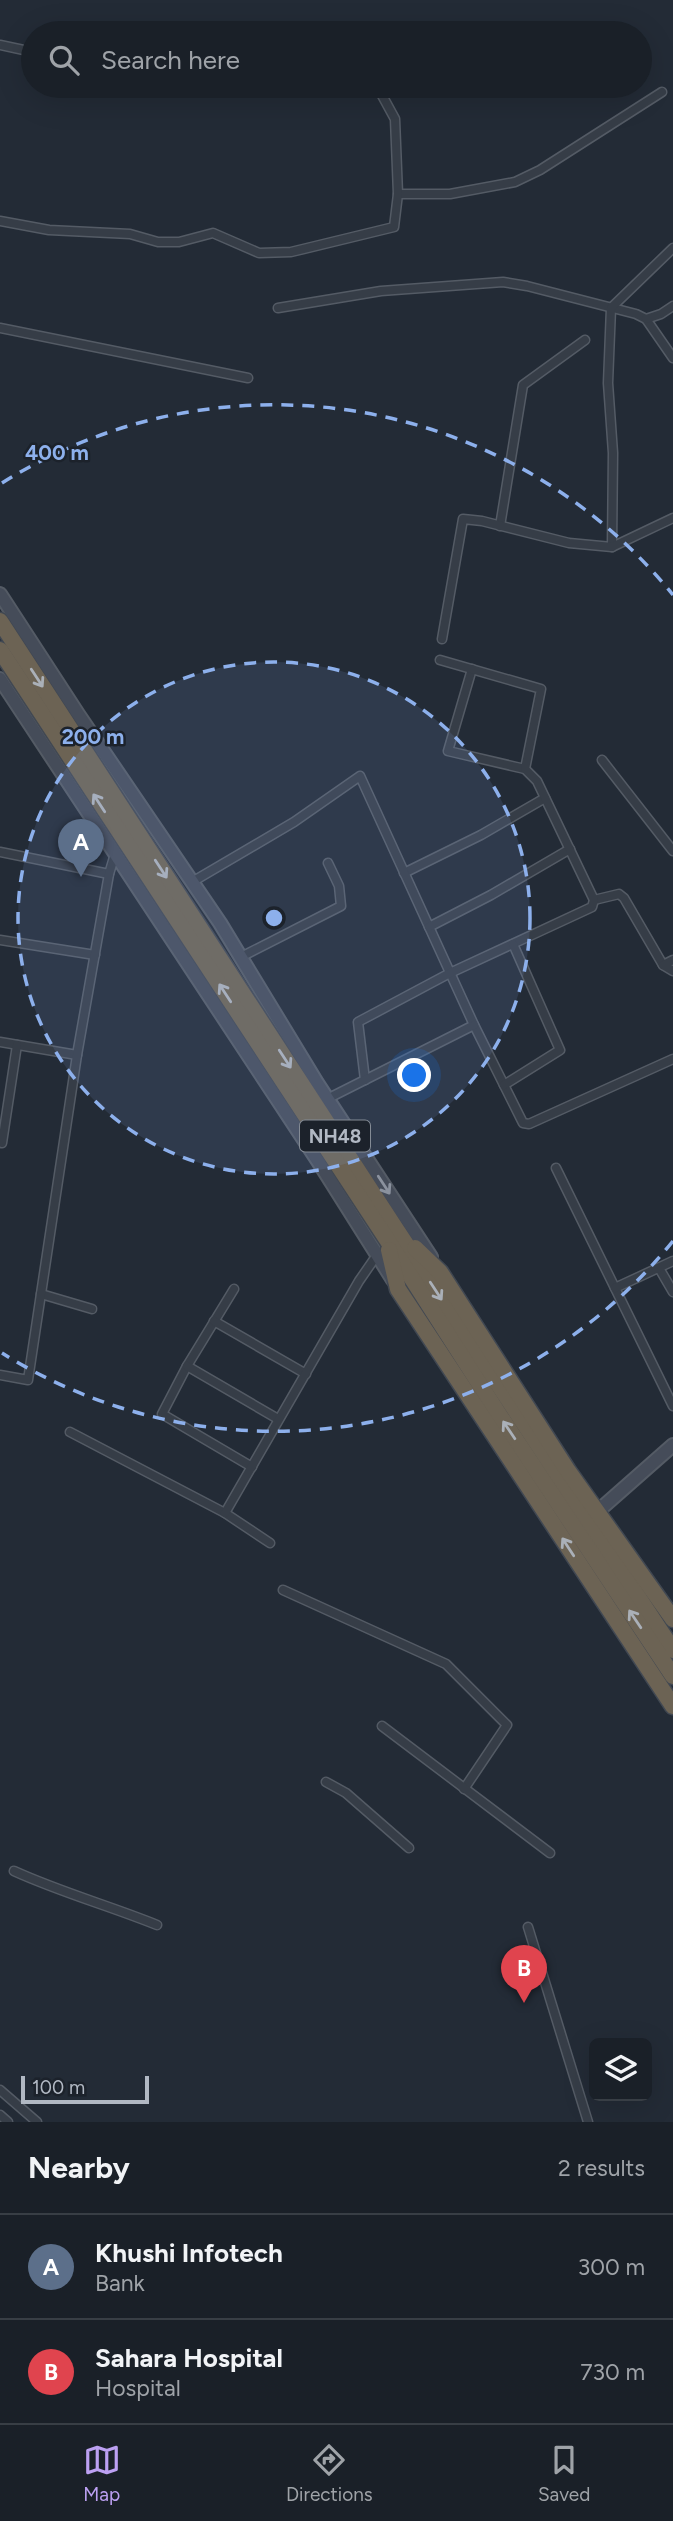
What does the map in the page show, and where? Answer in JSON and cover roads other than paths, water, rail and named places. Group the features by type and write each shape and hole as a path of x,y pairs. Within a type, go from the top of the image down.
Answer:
{"highway":[{"name":"NH48","path":"0,621 235,983 500,1416 673,1676"},
{"name":"NH48","path":"0,650 673,1650"},
{"path":"391,1234 440,1272 568,1471 673,1619"},
{"path":"391,1234 398,1289 673,1706"}],"street":[{"path":"0,45 21,49"},
{"path":"398,194 450,194 515,182 540,170 662,92"},
{"path":"0,221 49,230 130,234 158,242 179,242 213,233 259,253 291,252 394,227 398,194 395,119 384,98"},
{"path":"611,547 613,453 608,383 611,308 673,248"},
{"path":"278,308 381,291 503,282 636,314 646,319 673,358"},
{"path":"646,319 673,306"},
{"path":"0,328 248,378"},
{"path":"500,526 523,385 584,340"},
{"path":"442,639 463,519 569,543 611,547 673,518"},
{"path":"0,594 241,957 327,1099 440,1272"},
{"path":"440,660 541,689 525,769"},
{"path":"365,1080 358,1022 450,973 592,907 594,900 537,781 525,769 448,751 472,669"},
{"path":"0,678 311,1150 398,1289"},
{"path":"602,760 673,851"},
{"path":"192,882 294,822 359,776 474,1025 523,1123 529,1125 673,1059"},
{"path":"404,873 481,835 545,798"},
{"path":"429,927 492,895 570,849"},
{"path":"0,852 109,874"},
{"path":"0,1375 28,1380 77,1055 109,874 115,854"},
{"path":"241,957 341,906 339,886 328,863"},
{"path":"594,900 619,894 624,898 663,965 673,971"},
{"path":"0,940 95,955"},
{"path":"504,1085 560,1049 513,944"},
{"path":"663,965 673,960"},
{"path":"235,983 250,974"},
{"path":"327,1099 474,1025"},
{"path":"0,1042 77,1055"},
{"path":"2,1143 17,1045"},
{"path":"556,1168 673,1406"},
{"path":"225,1513 377,1255"},
{"path":"615,1288 673,1261"},
{"path":"659,1268 673,1292"},
{"path":"234,1289 187,1366 162,1414 252,1467"},
{"path":"41,1294 92,1309"},
{"path":"214,1321 306,1374"},
{"path":"187,1366 278,1419"},
{"path":"70,1432 225,1513 270,1544"},
{"path":"597,1512 673,1445"},
{"path":"283,1590 446,1664 508,1725 464,1789"},
{"path":"382,1726 550,1853"},
{"path":"326,1782 346,1793 409,1848"},
{"path":"14,1871 44,1885 158,1925"},
{"path":"528,1927 588,2122"},
{"path":"0,2090 37,2122"},
{"path":"0,2115 8,2122"}],"place":[{"name":"Khushi Infotech","path":"81,877"},
{"name":"Sahara Hospital","path":"524,2003"}]}
